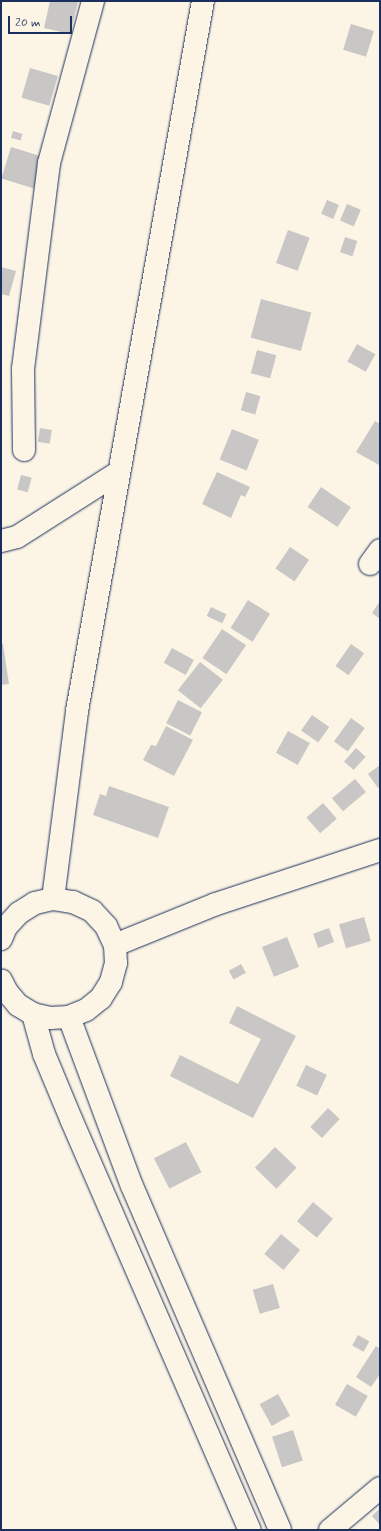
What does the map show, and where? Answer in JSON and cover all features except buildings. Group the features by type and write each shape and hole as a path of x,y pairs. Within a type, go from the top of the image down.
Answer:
{"street":[{"path":"24,450 23,369 49,164 93,1"},
{"path":"53,899 77,711 203,1"},
{"path":"1,540 16,536 119,472"},
{"path":"115,946 216,904 380,850"},
{"path":"3,927 19,913 35,903 53,899 74,902 92,911 106,926 115,946 116,964 111,982 101,998 86,1010 68,1017 50,1018 33,1014 18,1005 3,989"},
{"path":"33,1014 44,1054 71,1119 250,1530"},
{"path":"68,1017 132,1186 280,1530"},
{"path":"330,1530 380,1488"}]}
